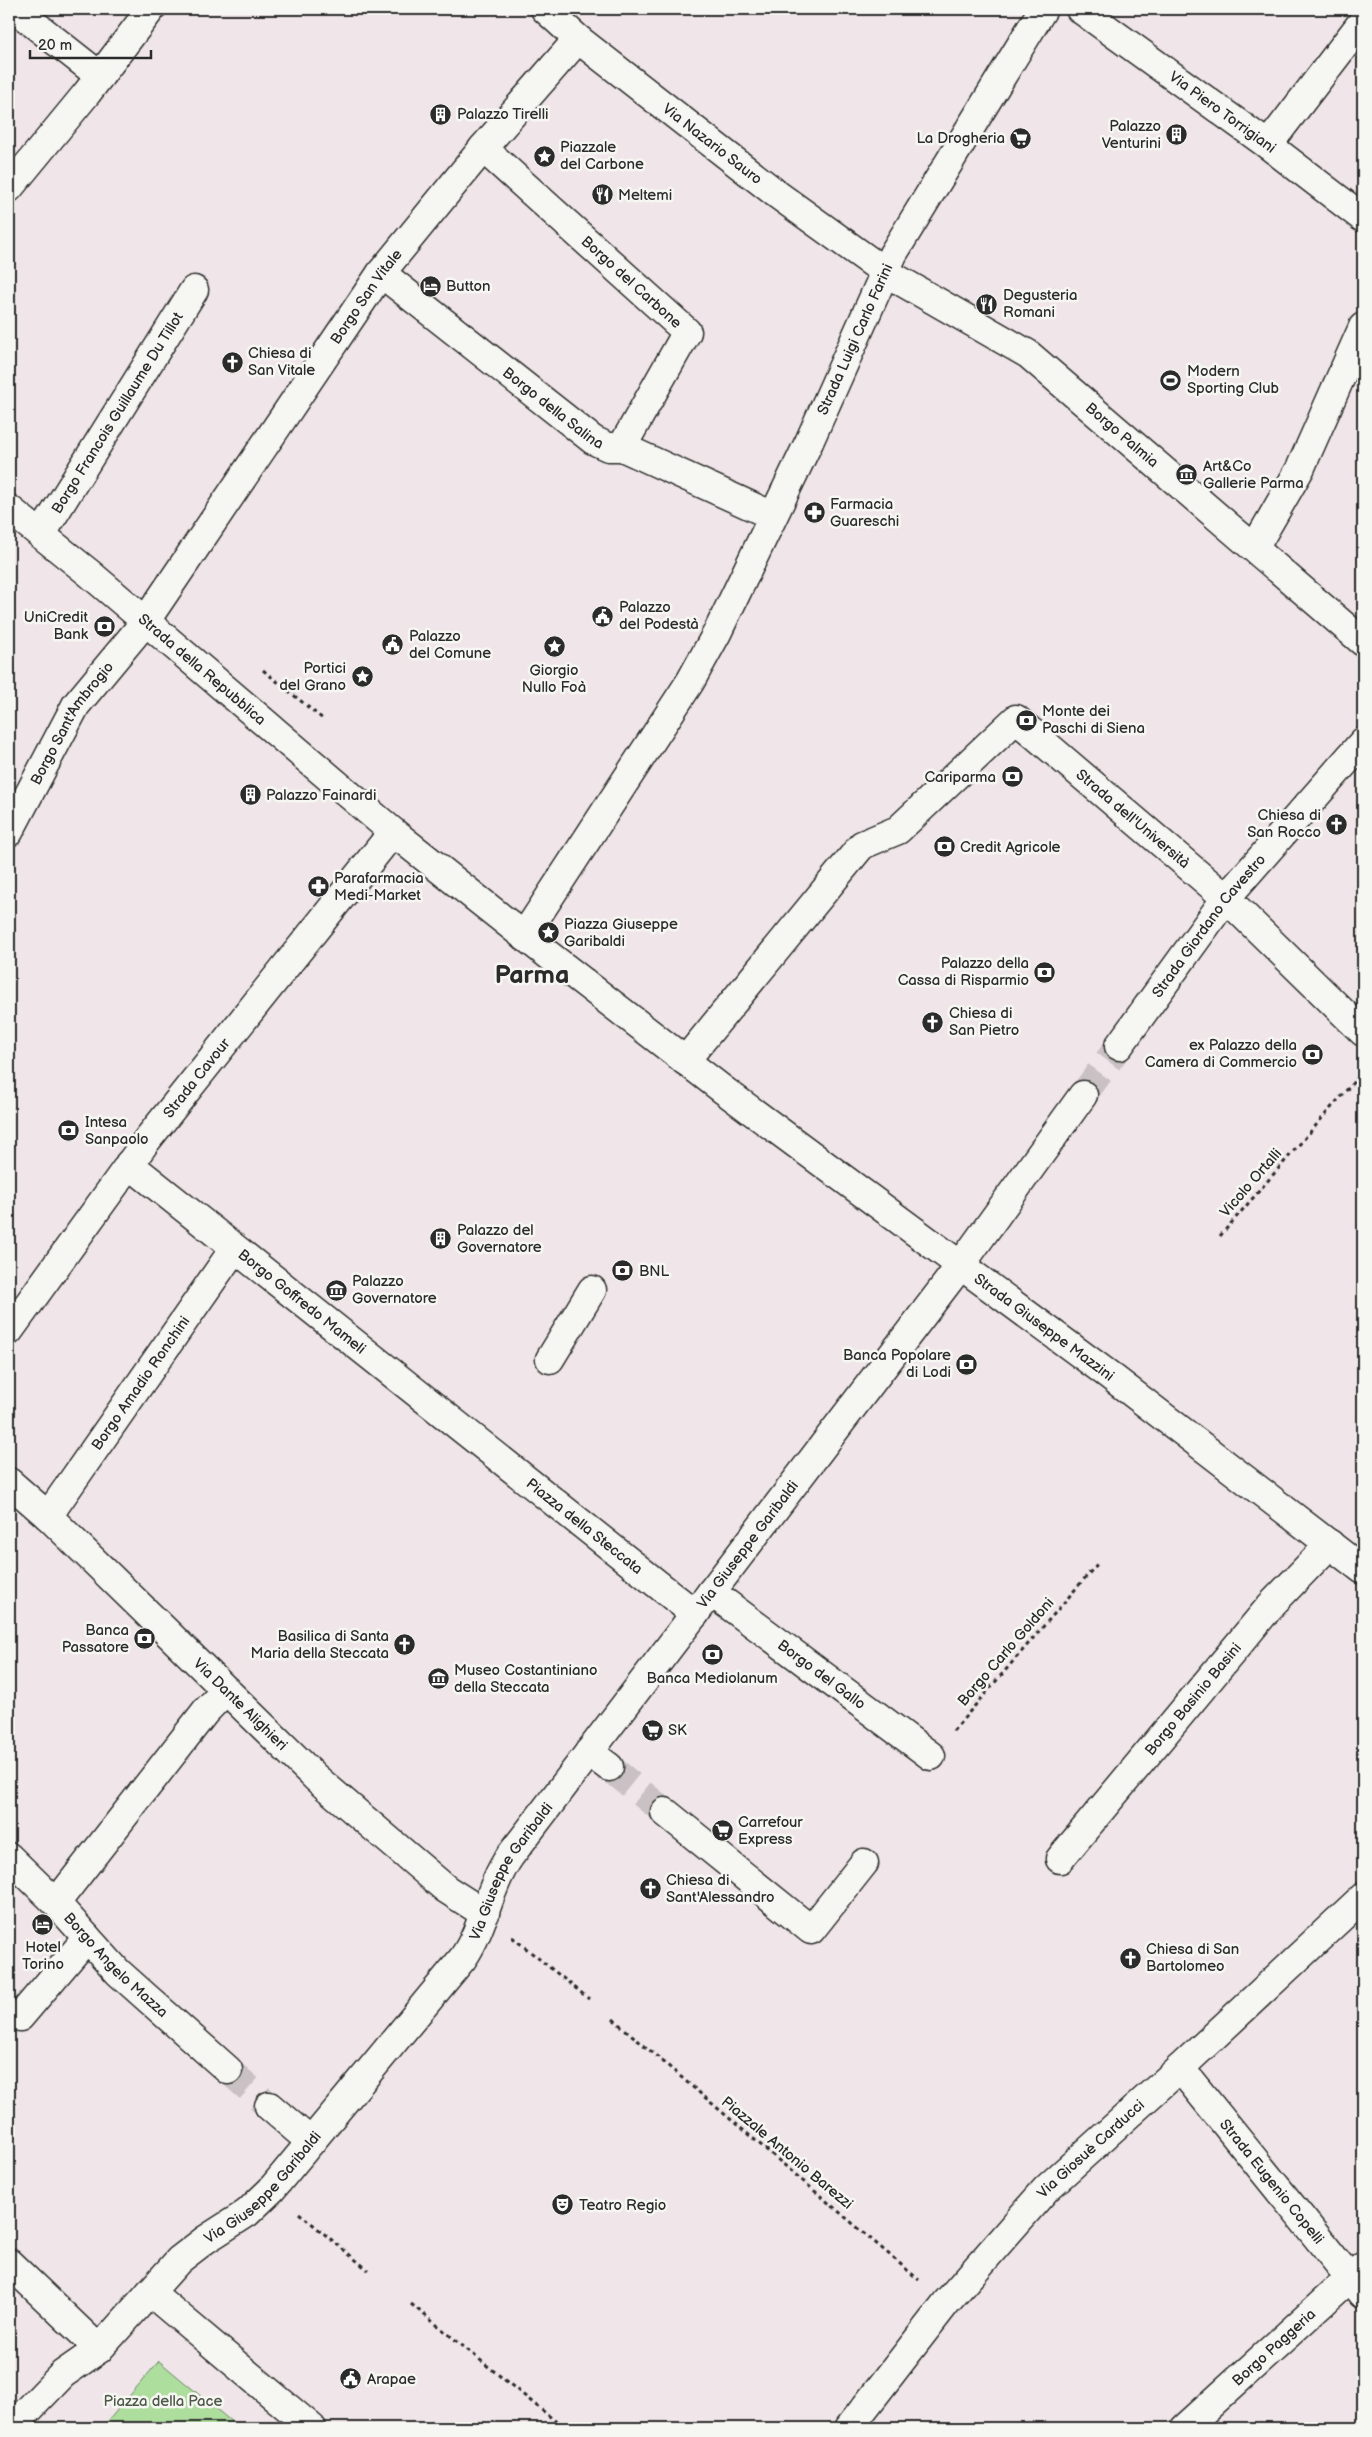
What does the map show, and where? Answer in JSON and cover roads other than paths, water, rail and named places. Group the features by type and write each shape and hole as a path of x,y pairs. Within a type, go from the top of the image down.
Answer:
{"street":[{"path":"15,9 100,76"},
{"path":"9,188 100,76 151,9"},
{"name":"Via Nazario Sauro","path":"545,9 578,39 778,195 885,272"},
{"name":"Strada Luigi Carlo Farini","path":"524,936 690,682 774,516 829,399 885,272 907,230 1043,9"},
{"name":"Via Piero Torrigiani","path":"1080,9 1268,145 1363,218"},
{"path":"1268,145 1363,21"},
{"name":"Borgo San Vitale","path":"145,622 381,273 483,148 578,39"},
{"name":"Borgo del Carbone","path":"483,148 687,332 622,447"},
{"name":"Borgo Palmia","path":"885,272 1028,354 1363,642"},
{"name":"Borgo della Salina","path":"381,273 593,440 608,447 622,447 774,516"},
{"name":"Borgo Francois Guillaume Du Tillot","path":"41,536 194,290"},
{"path":"1255,548 1300,469 1363,327"},
{"name":"Strada della Repubblica","path":"9,509 393,832"},
{"name":"Borgo Sant'Ambrogio","path":"9,832 76,705 145,622"},
{"name":"Strada dell'Università","path":"685,1061 862,845 898,830 1016,719 1226,898 1363,1032"},
{"name":"Strada Giordano Cavestro","path":"1119,1046 1226,898 1363,742"},
{"path":"393,832 685,1061"},
{"name":"Strada Cavour","path":"9,1331 129,1164 393,832"},
{"name":"Strada Giuseppe Mazzini","path":"685,1061 1109,1375 1363,1570"},
{"path":"960,1266 1084,1095"},
{"name":"Borgo Goffredo Mameli","path":"129,1164 476,1440"},
{"name":"Borgo Amadio Ronchini","path":"48,1516 234,1248"},
{"name":"Via Giuseppe Garibaldi","path":"11,2428 63,2374 99,2349 191,2249 247,2213 272,2190 463,1958 474,1941 485,1914 490,1893 502,1867 599,1759 711,1592 960,1266"},
{"path":"550,1359 592,1290"},
{"name":"Piazza della Steccata","path":"476,1440 695,1614"},
{"name":"Via Dante Alighieri","path":"9,1482 48,1516 316,1778 446,1889 485,1914"},
{"name":"Borgo Basinio Basini","path":"1060,1859 1272,1604 1330,1544"},
{"name":"Borgo del Gallo","path":"711,1592 931,1756"},
{"path":"56,1903 205,1712 226,1690"},
{"path":"665,1812 810,1930 864,1863"},
{"name":"Borgo Angelo Mazza","path":"9,1857 56,1903 118,1972 228,2070"},
{"name":"Via Giosuè Carducci","path":"849,2428 946,2303 1046,2189 1137,2104 1180,2068 1363,1897"},
{"path":"20,2018 87,1938"},
{"name":"Strada Eugenio Copelli","path":"1180,2068 1359,2279"},
{"path":"269,2106 311,2142"},
{"path":"9,2263 99,2349"},
{"name":"Borgo Paggeria","path":"1185,2428 1359,2279"},
{"path":"150,2292 312,2428"}],"tunnel":[{"path":"1083,1095 1119,1046"},
{"path":"609,1767 665,1812"},
{"path":"228,2070 269,2106"}],"place":[{"name":"Palazzo Tirelli","path":"441,114"},
{"name":"Palazzo Venturini","path":"1177,135"},
{"name":"La Drogheria","path":"1021,138"},
{"name":"Piazzale del Carbone","path":"544,156"},
{"name":"Meltemi","path":"602,195"},
{"name":"Button","path":"430,286"},
{"name":"Degusteria Romani","path":"987,304"},
{"name":"Chiesa di San Vitale","path":"232,362"},
{"name":"Modern Sporting Club","path":"1171,380"},
{"name":"Art&Co Gallerie Parma","path":"1187,475"},
{"name":"Farmacia Guareschi","path":"814,513"},
{"name":"Palazzo del Podestà","path":"603,616"},
{"name":"UniCredit Bank","path":"104,626"},
{"name":"Palazzo del Comune","path":"393,645"},
{"name":"Giorgio Nullo Foà","path":"554,647"},
{"name":"Portici del Grano","path":"362,677"},
{"name":"Monte dei Paschi di Siena","path":"1026,720"},
{"name":"Cariparma","path":"1012,777"},
{"name":"Palazzo Fainardi","path":"250,795"},
{"name":"Chiesa di San Rocco","path":"1337,824"},
{"name":"Credit Agricole","path":"944,847"},
{"name":"Parafarmacia Medi-Market","path":"318,887"},
{"name":"Piazza Giuseppe Garibaldi","path":"548,933"},
{"name":"Palazzo della Cassa di Risparmio","path":"1045,972"},
{"name":"Chiesa di San Pietro","path":"933,1022"},
{"name":"ex Palazzo della Camera di Commercio","path":"1313,1054"},
{"name":"Intesa Sanpaolo","path":"69,1131"},
{"name":"Palazzo del Governatore","path":"441,1239"},
{"name":"BNL","path":"623,1271"},
{"name":"Palazzo Governatore","path":"336,1290"},
{"name":"Banca Popolare di Lodi","path":"967,1364"},
{"name":"Banca Passatore","path":"145,1639"},
{"name":"Basilica di Santa Maria della Steccata","path":"405,1645"},
{"name":"Banca Mediolanum","path":"712,1655"},
{"name":"Museo Costantiniano della Steccata","path":"438,1679"},
{"name":"SK","path":"652,1730"},
{"name":"Carrefour Express","path":"722,1831"},
{"name":"Chiesa di Sant'Alessandro","path":"650,1889"},
{"name":"Hotel Torino","path":"43,1924"},
{"name":"Chiesa di San Bartolomeo","path":"1130,1958"},
{"name":"Teatro Regio","path":"563,2205"},
{"name":"Arapae","path":"351,2379"}],"district":[{"name":"Parma","path":"532,975"}],"park label":[{"name":"Piazza della Pace","path":"163,2401"}]}
